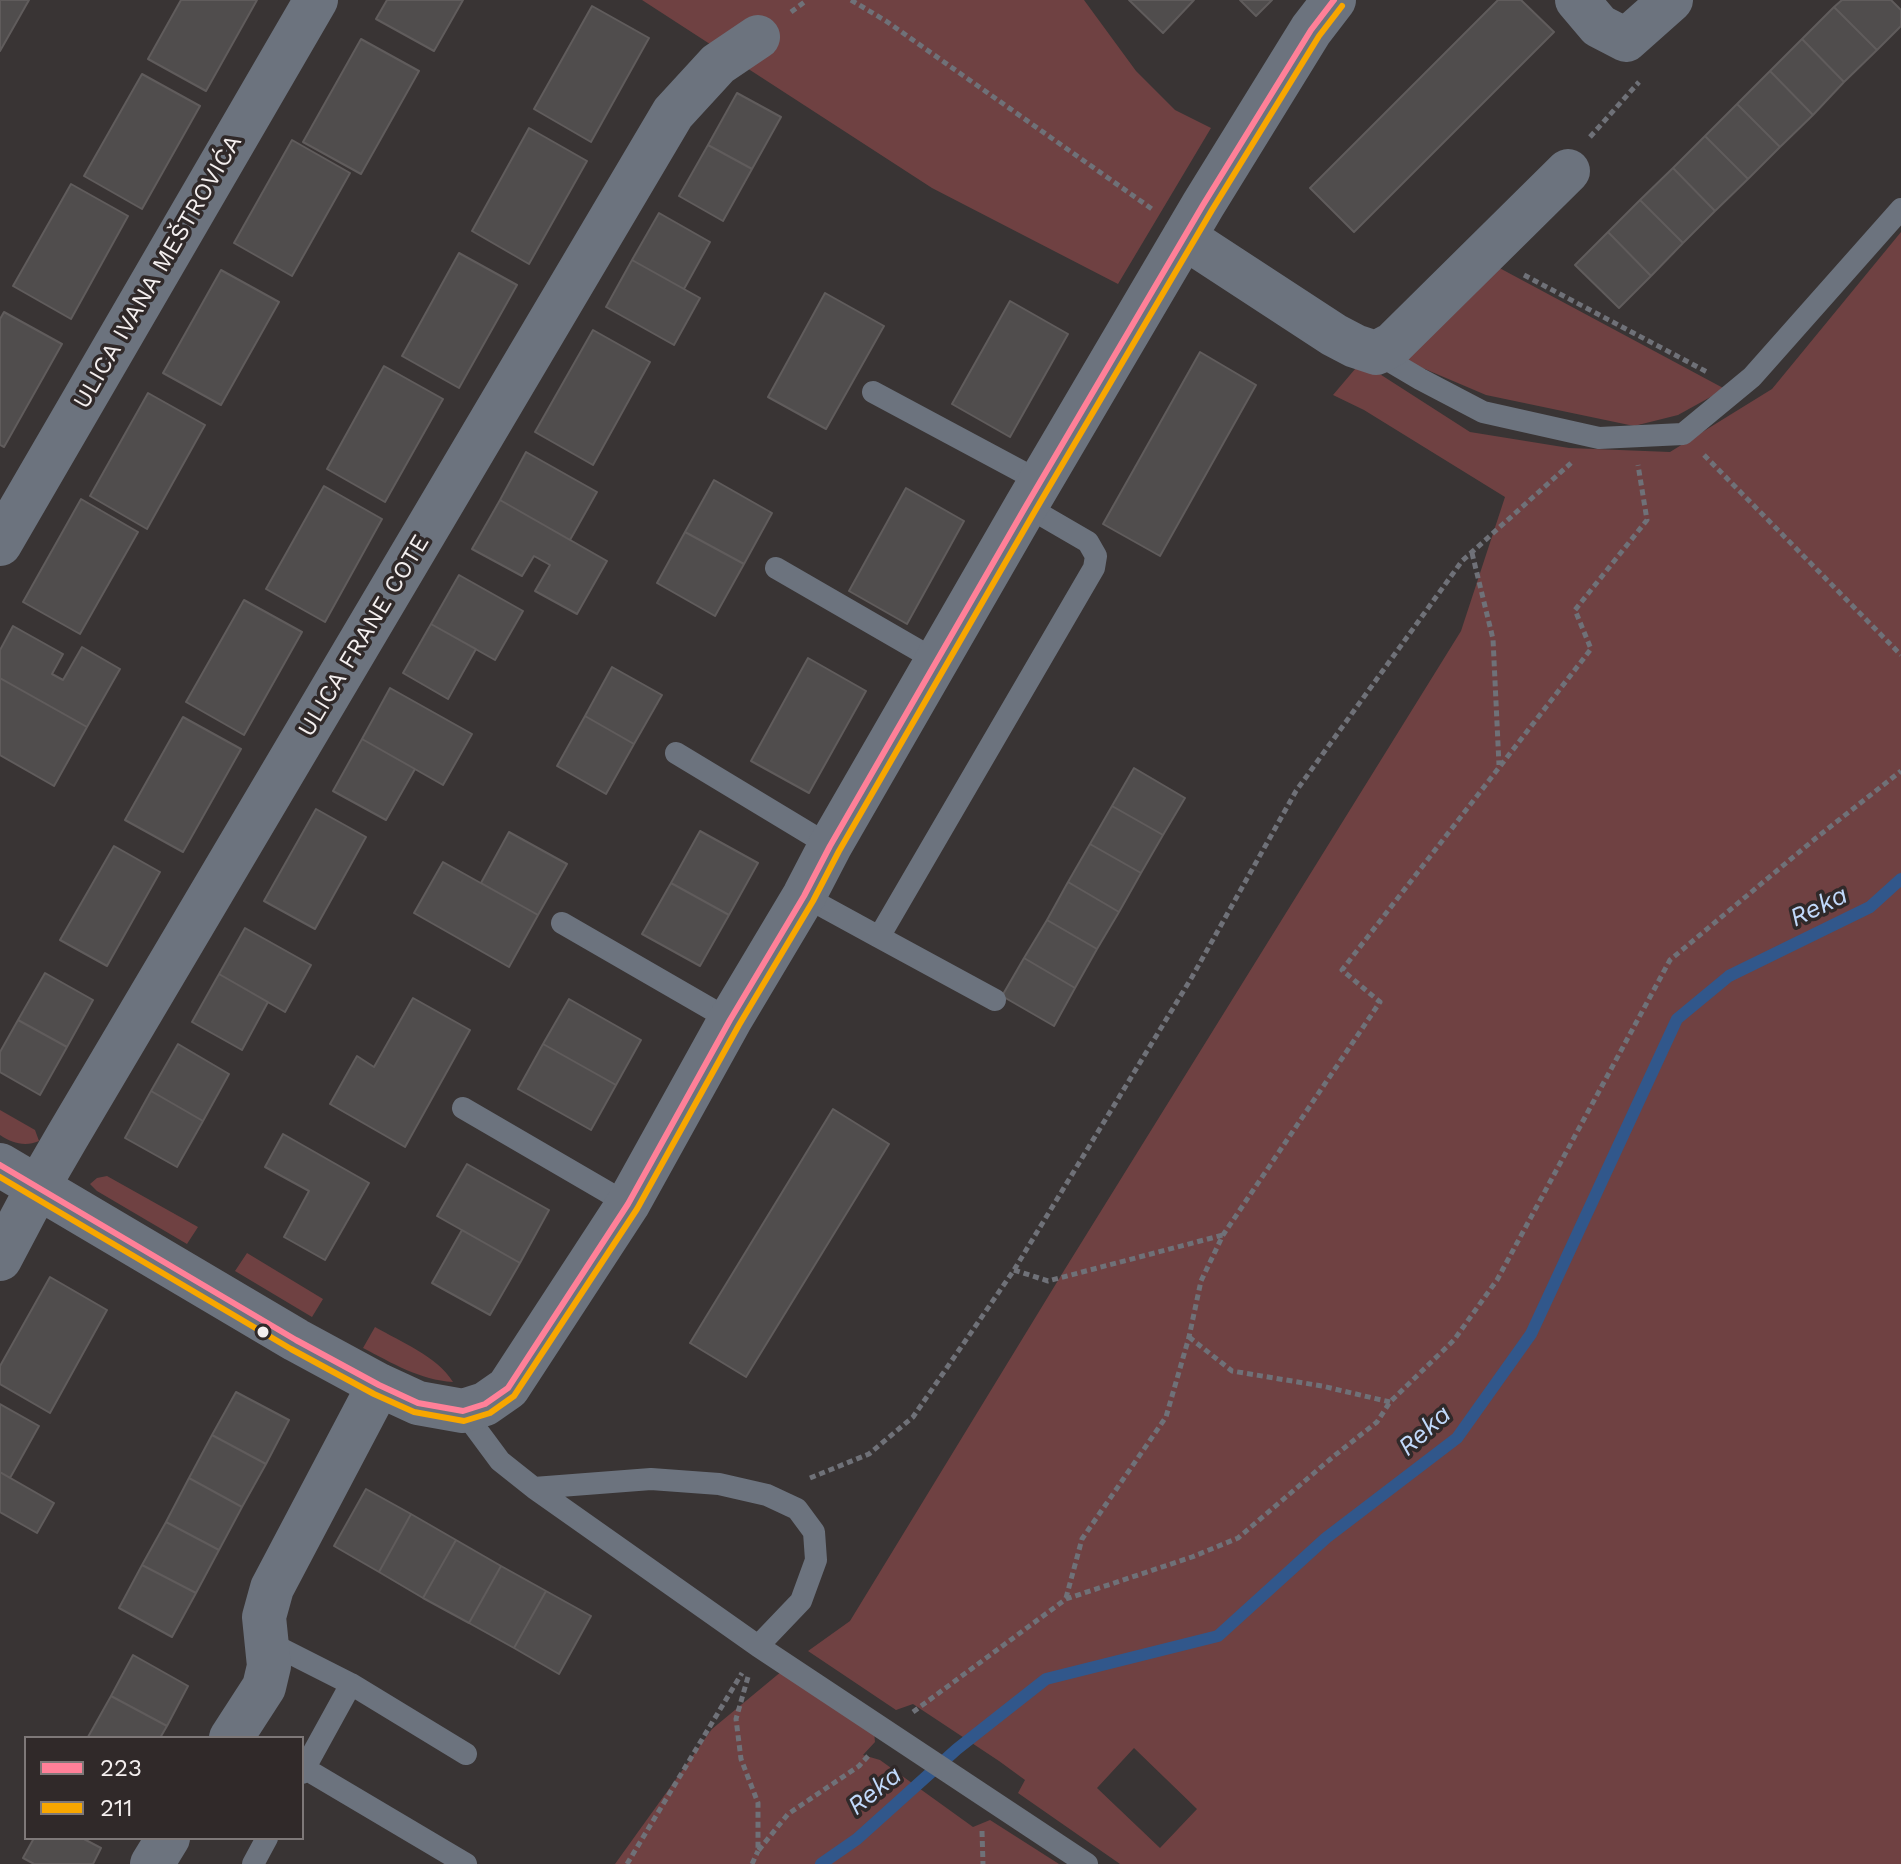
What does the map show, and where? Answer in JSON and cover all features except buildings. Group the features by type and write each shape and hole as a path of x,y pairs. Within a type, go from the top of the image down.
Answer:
{"street":[{"name":"ULICA IVANA MEŠTROVIĆA","path":"0,544 316,0"},
{"path":"0,1165 296,1340 418,1403 463,1411 485,1404 508,1388 628,1204 730,1020 1033,494 1169,224 1334,0"},
{"path":"1577,0 1599,26 1626,40 1671,0"},
{"name":"ULICA FRANE COTE","path":"0,1259 38,1187 673,113 718,64 758,37"},
{"path":"1169,224 1334,335 1376,353 1393,344 1568,171"},
{"path":"232,1736 264,1687 269,1666 264,1617 272,1588 379,1385"},
{"path":"152,1864 167,1840"}],"lane":[{"path":"1376,353 1483,412 1599,438 1683,434 1752,377 1901,209"},
{"path":"873,392 1033,494 1088,542 1096,556 1094,568 879,937"},
{"path":"776,568 937,661"},
{"path":"676,753 830,846"},
{"path":"804,896 995,1000"},
{"path":"562,923 730,1020"},
{"path":"463,1108 628,1204"},
{"path":"463,1411 500,1461 534,1488 758,1646 896,1736 986,1809 1087,1864"},
{"path":"534,1488 651,1479 719,1484 767,1495 797,1509 814,1532 816,1560 801,1601 758,1646"},
{"path":"268,1642 351,1684 466,1754"},
{"path":"304,1768 351,1684"},
{"path":"304,1771 466,1864"},
{"path":"253,1864 266,1840"}],"path":[{"path":"851,0 886,21 1169,224"},
{"path":"1568,171 1578,151 1640,81 1626,40"},
{"path":"1483,254 1739,389"},
{"path":"1683,434 1901,655"},
{"path":"1066,1599 1082,1539 1166,1417 1201,1281 1223,1235 1380,1002 1342,970 1591,649 1575,610 1647,520 1633,437"},
{"path":"767,1495 869,1454 913,1417 1014,1270 1192,977 1296,791 1462,561 1599,438"},
{"path":"1472,553 1493,639 1499,767"},
{"path":"752,1864 758,1851 788,1814 859,1766 896,1736 920,1705 1066,1599 1192,1557 1238,1538 1377,1422 1390,1402 1454,1340 1497,1280 1670,960 1901,771"},
{"path":"1014,1270 1048,1281 1223,1235"},
{"path":"1189,1337 1232,1371 1322,1386 1390,1402"},
{"path":"758,1646 736,1719 741,1759 758,1803 758,1851"},
{"path":"627,1864 758,1646"},
{"path":"983,1864 986,1809"}],"shaded area":[{"path":"642,0 1084,0 1136,71 1175,110 1211,128 1118,284 932,188"},
{"path":"1901,232 1901,1864 1120,1864 1018,1793 1025,1780 999,1761 913,1704 896,1710 808,1651 850,1621 1461,631 1505,497 1364,410 1333,395 1361,362 1470,432 1569,448 1670,452 1772,389","holes":["1134,1748 1197,1809 1160,1848 1097,1788"]},
{"path":"1492,264 1725,389 1678,415 1634,426 1486,395 1399,358"},
{"path":"0,1110 35,1130 39,1141 19,1143 0,1135"},
{"path":"107,1176 198,1227 187,1244 90,1184 97,1178"},
{"path":"247,1253 323,1299 312,1317 235,1271"},
{"path":"375,1327 428,1357 453,1382 418,1374 363,1348"},
{"path":"782,1671 874,1732 875,1742 863,1755 880,1760 973,1827 990,1820 1059,1864 615,1864 712,1729"}],"waterway":[{"name":"Reka","path":"821,1864 857,1839 957,1749 1046,1679 1218,1636 1326,1538 1457,1438 1531,1334 1677,1019 1729,976 1870,907 1901,879"}],"transit line":[{"name":"223","path":"0,1165 296,1340 418,1403 463,1411 485,1404 508,1388 628,1204 730,1020 1026,506 1203,205 1311,30 1334,0"},
{"name":"211","path":"0,1177 291,1349 414,1412 464,1421 490,1413 514,1396 637,1209 739,1025 1035,511 1212,210 1319,36 1342,6"}]}
